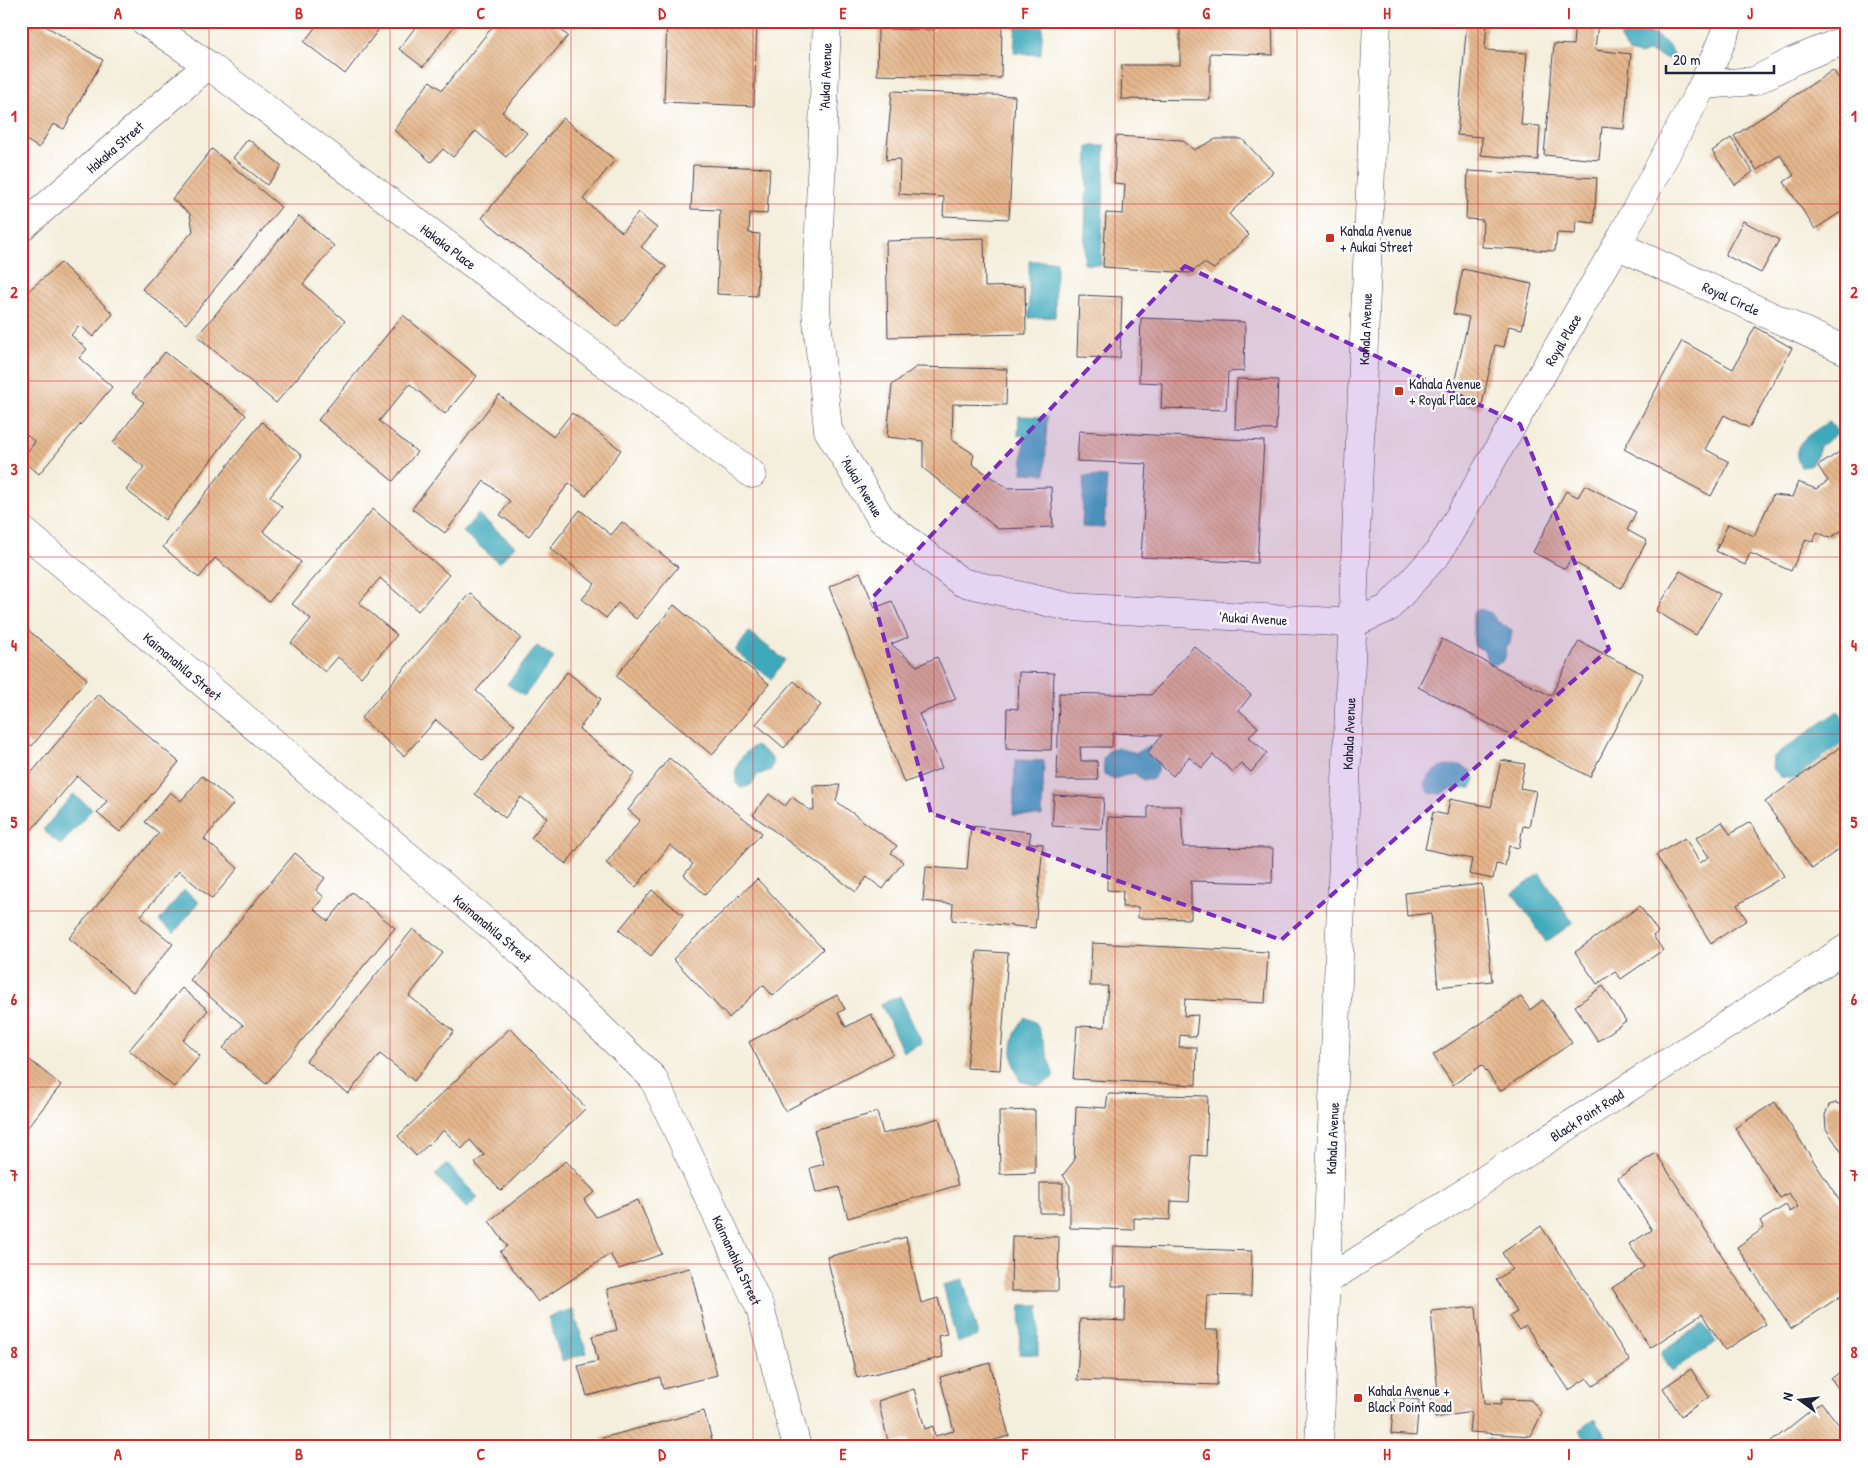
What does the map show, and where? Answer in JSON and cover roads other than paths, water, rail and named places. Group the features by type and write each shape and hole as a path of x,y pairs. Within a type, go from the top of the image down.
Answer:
{"street":[{"name":"Hakaka Place","path":"144,21 208,65 752,474"},
{"name":"ʻAukai Avenue","path":"827,21 816,310 828,430 882,520 961,582 1070,607 1354,623"},
{"name":"Kahala Avenue","path":"1318,1447 1354,623 1377,21"},
{"name":"Royal Place","path":"1354,623 1388,608 1438,552 1617,245 1703,85 1730,21"},
{"path":"1703,85 1755,81 1793,61 1840,42 1847,42"},
{"name":"Hakaka Street","path":"21,228 208,65"},
{"name":"Royal Circle","path":"1617,245 1847,351"},
{"name":"Kaimanahila Street","path":"21,529 525,955 653,1078 760,1308 797,1447"},
{"name":"Black Point Road","path":"1326,1281 1847,948"}],"water":[{"path":"1016,21 1043,21 1041,55 1014,53"},
{"path":"1624,28 1640,30 1654,35 1666,43 1675,56 1669,59 1648,52 1640,55 1629,52 1620,39"},
{"path":"1088,146 1105,146 1101,265 1084,264"},
{"path":"1029,261 1056,261 1055,317 1029,318"},
{"path":"1019,416 1047,417 1045,474 1022,473 1024,435 1018,436"},
{"path":"1829,421 1838,433 1820,446 1818,454 1810,466 1801,467 1797,459 1799,445 1810,434"},
{"path":"1084,476 1107,477 1104,528 1082,527"},
{"path":"478,514 515,546 499,563 463,532"},
{"path":"1480,609 1491,613 1497,621 1512,630 1510,644 1505,648 1504,659 1500,663 1489,664 1484,650 1475,647 1473,612"},
{"path":"749,632 785,660 771,679 735,651"},
{"path":"537,646 554,658 524,696 507,684"},
{"path":"1838,711 1847,724 1847,740 1809,767 1797,779 1781,777 1772,768 1773,757"},
{"path":"756,745 771,757 773,763 771,770 757,775 751,784 740,788 735,776 738,764 745,753"},
{"path":"1148,746 1155,749 1158,757 1158,768 1153,779 1143,780 1134,773 1114,779 1104,774 1103,760 1108,751 1117,747 1136,753"},
{"path":"1015,760 1044,761 1042,816 1013,815"},
{"path":"1460,765 1471,771 1475,779 1471,788 1450,789 1441,794 1429,793 1424,784 1431,774 1439,768"},
{"path":"73,794 92,809 61,845 43,830"},
{"path":"1540,874 1573,923 1546,942 1513,893"},
{"path":"184,890 199,902 174,933 159,921"},
{"path":"900,996 922,1043 903,1052 881,1004"},
{"path":"1025,1017 1035,1022 1038,1026 1054,1077 1039,1086 1020,1081 1012,1056 1013,1041 1019,1025"},
{"path":"447,1164 478,1198 467,1209 435,1175"},
{"path":"963,1280 978,1336 958,1342 943,1285"},
{"path":"1021,1305 1039,1305 1038,1355 1019,1354"},
{"path":"573,1309 587,1353 562,1361 548,1317"},
{"path":"1703,1324 1716,1342 1672,1371 1660,1353"},
{"path":"1594,1419 1613,1447 1591,1447 1579,1430"},
{"path":"1489,1439 1509,1447 1475,1447"}],"place":[{"name":"Kahala Avenue + Aukai Street","path":"1330,238"},
{"name":"Kahala Avenue + Royal Place","path":"1399,391"},
{"name":"Kahala Avenue + Black Point Road","path":"1358,1398"}]}
